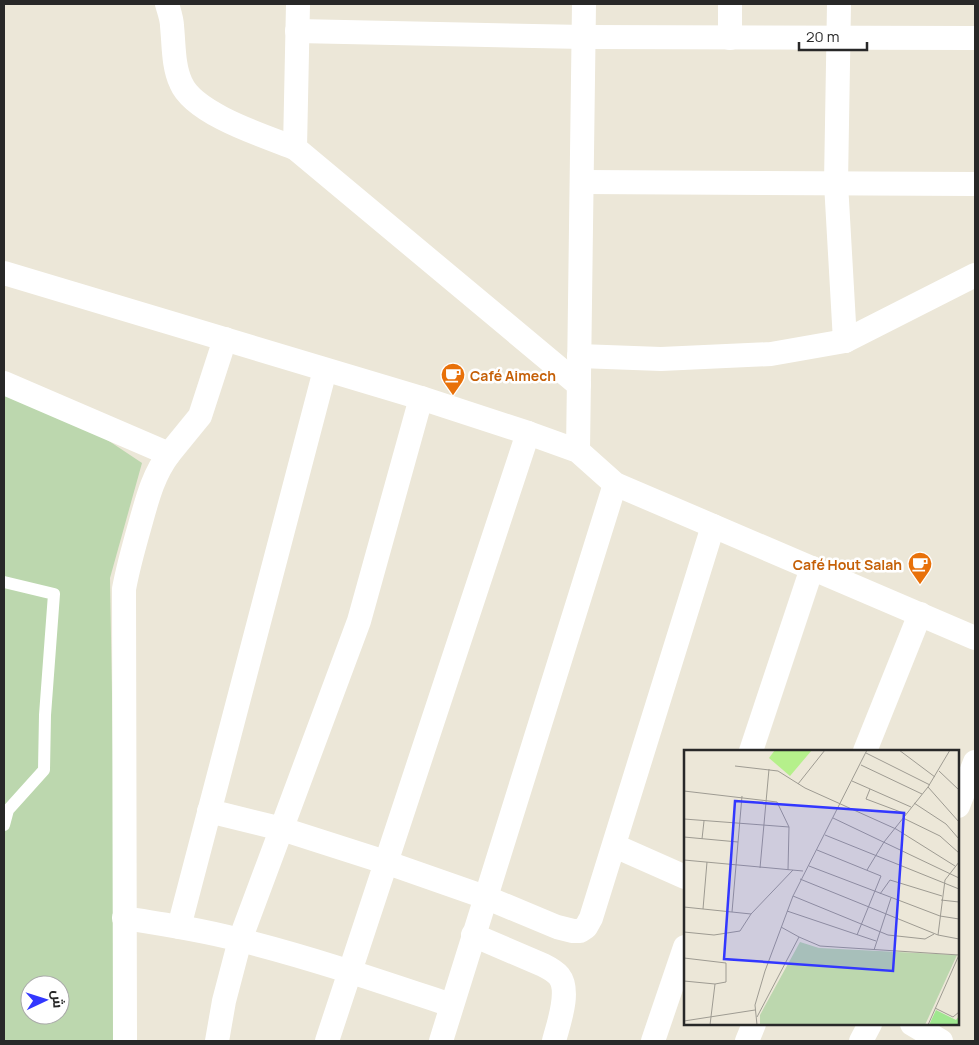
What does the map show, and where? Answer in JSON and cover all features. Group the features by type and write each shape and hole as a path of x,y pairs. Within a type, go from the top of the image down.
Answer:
{"street":[{"path":"167,4 172,23 177,70 181,83 189,96 199,104 239,126 295,148 579,385"},
{"path":"295,148 298,4"},
{"path":"578,451 584,4"},
{"path":"730,4 730,38"},
{"path":"839,4 836,184 845,341"},
{"path":"298,31 584,37 975,38"},
{"path":"582,182 975,184"},
{"path":"4,273 421,398 578,451 615,484 975,638"},
{"path":"579,356 661,359 771,354 845,341 975,274"},
{"path":"125,1041 124,589 127,569 156,472 200,416 225,340"},
{"path":"178,927 325,370"},
{"path":"4,383 169,454"},
{"path":"217,1041 224,1001 240,940 359,620 421,398"},
{"path":"326,1041 528,433"},
{"path":"441,1041 615,484"},
{"path":"209,811 282,829 385,862 485,898 557,927 580,931 586,927 591,918 615,846 713,526"},
{"path":"751,750 812,568"},
{"path":"865,750 920,614"},
{"path":"959,803 975,762"},
{"path":"615,846 684,877"},
{"path":"124,918 240,940 349,971 452,1005"},
{"path":"473,935 553,970 560,977 564,987 563,1005 554,1041"},
{"path":"653,1041 684,950"},
{"path":"747,1041 754,1025"},
{"path":"861,1041 869,1025"},
{"path":"914,1025 941,1041"}],"lane":[{"path":"4,582 54,594 45,715 44,770 8,810 4,825"}],"green space":[{"path":"4,385 70,415 142,463 110,578 118,1041 4,1041"}],"place":[{"name":"Café Aimech","path":"453,396"},
{"name":"Café Hout Salah","path":"920,585"}]}
